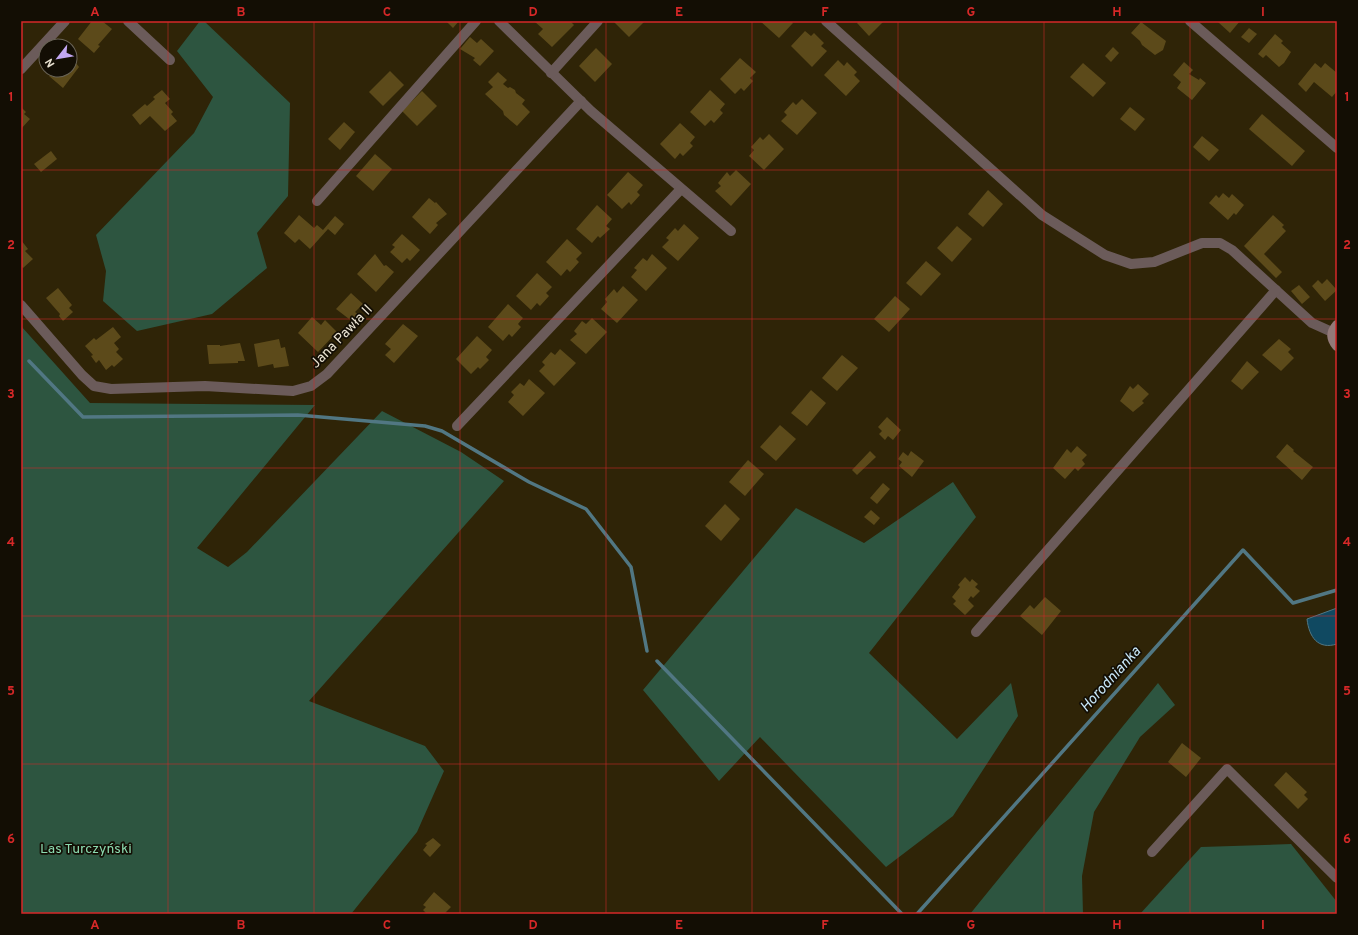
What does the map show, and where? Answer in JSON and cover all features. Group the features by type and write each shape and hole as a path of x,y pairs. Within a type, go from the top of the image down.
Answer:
{"street":[{"path":"21,69 65,21"},
{"path":"128,21 170,60"},
{"path":"317,201 476,21"},
{"path":"500,21 591,111 731,231"},
{"path":"552,73 598,21"},
{"path":"826,21 1042,215 1105,255 1131,264 1154,262 1202,243 1220,243 1232,250 1312,323 1335,328 1333,341 1337,346"},
{"path":"1190,21 1337,148"},
{"name":"Jana Pawła II","path":"21,305 82,375 94,386 111,388 206,386 293,391 311,386 327,374 581,101"},
{"path":"457,426 681,189"},
{"path":"976,632 1276,290"},
{"path":"1152,852 1227,769 1337,878"}],"green space":[{"path":"200,21 204,21 290,103 288,196 257,233 267,268 212,314 137,331 103,301 106,271 96,235 194,133 213,97 177,51"},
{"name":"Las Turczyński","path":"21,326 90,403 315,405 197,548 228,567 247,552 382,411 461,452 504,481 309,701 425,746 444,771 417,832 351,914 21,914"},
{"path":"953,482 976,517 869,653 957,739 1011,683 1018,716 953,816 886,867 760,737 719,781 643,690 796,508 864,543"},
{"path":"1158,683 1175,705 1140,737 1094,812 1082,876 1083,914 970,914"},
{"path":"1291,844 1337,902 1337,914 1140,914 1201,847"}],"water":[{"path":"1337,608 1337,644 1325,645 1320,643 1312,636 1307,619"}],"building":[{"path":"92,21 102,21 112,29 98,45 100,46 94,53 78,39"},
{"path":"446,21 459,21 453,28"},
{"path":"534,21 570,21 574,25 552,47 538,34 543,29"},
{"path":"645,21 629,37 614,22"},
{"path":"760,21 791,21 793,23 779,38"},
{"path":"859,21 884,21 869,36 857,23"},
{"path":"1240,21 1230,33 1218,22"},
{"path":"1141,22 1166,41 1163,50 1155,55 1142,45 1140,41 1131,33"},
{"path":"1249,28 1257,34 1249,43 1241,37"},
{"path":"805,31 811,36 814,33 824,43 821,46 827,51 812,67 791,46"},
{"path":"1275,34 1283,41 1281,43 1291,52 1284,63 1279,67 1266,55 1263,58 1258,54"},
{"path":"470,37 477,43 481,39 494,51 480,66 473,60 475,58 460,49"},
{"path":"1113,47 1119,53 1111,62 1105,56"},
{"path":"596,48 612,64 595,82 579,66"},
{"path":"740,58 756,72 750,78 753,81 744,91 741,88 735,94 720,79"},
{"path":"838,60 844,66 847,62 857,72 854,75 860,81 846,96 824,75"},
{"path":"1184,62 1193,70 1189,74 1199,80 1200,78 1206,83 1192,100 1177,88 1181,82 1173,75"},
{"path":"1083,63 1106,83 1093,97 1070,77"},
{"path":"1315,63 1321,68 1325,63 1337,73 1337,91 1332,97 1314,82 1306,92 1298,84"},
{"path":"390,71 404,85 383,106 369,92"},
{"path":"498,72 507,80 503,84 508,88 510,87 515,90 516,93 525,100 522,104 530,112 517,126 504,115 503,111 485,94 493,87 488,82"},
{"path":"51,78 71,78 63,88"},
{"path":"162,90 170,99 165,103 173,112 171,114 177,121 165,131 150,116 140,125 132,115 145,104 147,106 155,99 153,97"},
{"path":"710,90 725,104 720,110 723,113 714,123 711,120 705,126 690,112"},
{"path":"422,91 437,106 417,126 402,111"},
{"path":"802,99 817,113 797,135 781,121 787,115 784,112 793,102 796,105"},
{"path":"21,107 26,112 24,114 30,119 21,129"},
{"path":"1130,107 1145,119 1135,131 1120,119"},
{"path":"1262,114 1305,151 1292,166 1249,129"},
{"path":"344,122 355,132 340,150 328,139"},
{"path":"680,123 695,137 690,143 693,146 683,156 680,153 675,159 660,144"},
{"path":"769,134 784,149 764,170 749,156 754,150 751,147 760,137 763,140"},
{"path":"1202,136 1219,150 1209,161 1193,147"},
{"path":"51,151 57,159 41,172 34,164"},
{"path":"375,154 392,169 373,191 356,176"},
{"path":"736,170 751,184 731,206 715,191 721,186 718,183 727,172 730,176"},
{"path":"628,172 643,185 637,192 640,195 631,205 629,202 622,209 607,195"},
{"path":"988,190 1003,204 983,227 968,214"},
{"path":"1223,193 1229,198 1232,194 1244,205 1236,215 1234,213 1228,220 1209,203 1216,195 1219,198"},
{"path":"429,198 435,203 436,202 447,214 436,223 438,225 430,234 412,217"},
{"path":"597,205 612,219 606,226 610,229 600,238 598,236 592,243 576,229"},
{"path":"299,215 314,228 317,225 323,230 335,216 344,224 335,235 328,229 310,249 299,239 295,243 284,233"},
{"path":"1273,215 1284,225 1282,227 1286,231 1264,254 1282,272 1276,278 1244,246"},
{"path":"684,224 699,238 678,261 662,247 669,240 666,238 675,228 678,231"},
{"path":"957,226 972,239 952,262 937,248"},
{"path":"402,234 420,250 410,261 407,258 402,263 390,252 395,247 392,245"},
{"path":"567,239 582,253 576,259 579,262 570,272 567,269 561,276 546,262"},
{"path":"21,240 28,249 25,251 33,259 23,268 21,266"},
{"path":"375,254 384,266 386,265 394,272 376,292 357,274"},
{"path":"652,254 667,268 646,291 631,277 637,270 634,268 643,258 647,261"},
{"path":"926,261 941,274 921,296 906,283"},
{"path":"537,273 552,287 546,293 549,296 540,306 537,303 531,310 516,296"},
{"path":"1327,279 1337,290 1325,301 1312,286 1318,280 1322,284"},
{"path":"1299,285 1310,297 1302,304 1291,291"},
{"path":"623,286 638,300 617,323 601,309 607,302 605,299 614,289 617,293"},
{"path":"58,288 72,305 69,308 73,312 63,321 59,316 60,314 46,298"},
{"path":"351,293 363,304 355,312 359,315 353,322 336,309"},
{"path":"895,296 910,309 889,332 874,319"},
{"path":"508,304 523,318 518,324 521,327 512,337 509,334 503,341 488,327"},
{"path":"312,317 321,325 325,320 337,332 318,352 298,333"},
{"path":"592,318 607,332 586,354 570,340 577,334 574,331 582,321 586,324"},
{"path":"403,324 418,336 394,363 385,355 391,349 385,344"},
{"path":"113,327 121,337 114,343 119,349 116,352 123,359 114,367 112,365 106,370 99,360 96,363 91,356 93,355 85,346 94,338 96,340"},
{"path":"477,336 492,350 486,357 489,360 480,369 478,367 471,374 456,359"},
{"path":"279,339 281,348 285,347 289,366 274,368 273,364 258,367 254,344"},
{"path":"1279,339 1291,349 1288,352 1294,358 1281,371 1262,355"},
{"path":"240,343 245,361 238,361 238,363 209,364 207,345 220,346"},
{"path":"560,349 576,363 554,386 539,371 545,365 542,362 551,352 555,355"},
{"path":"842,355 858,368 837,391 822,378"},
{"path":"1247,361 1259,372 1242,390 1231,381"},
{"path":"529,379 545,393 523,416 508,402 514,395 511,392 520,383 524,386"},
{"path":"1138,384 1149,394 1142,401 1144,403 1133,412 1120,401 1130,386 1133,389"},
{"path":"811,390 826,403 807,426 791,413"},
{"path":"887,417 901,430 893,440 888,436 885,440 879,434 882,431 878,427"},
{"path":"780,425 796,439 776,461 760,447"},
{"path":"1287,444 1294,450 1293,451 1313,467 1302,480 1276,457"},
{"path":"1077,446 1087,455 1082,460 1085,464 1078,471 1075,468 1065,479 1053,468 1067,449 1071,453"},
{"path":"870,451 876,457 857,475 852,470"},
{"path":"911,451 924,461 912,477 899,466 902,462 898,459 903,452 908,456"},
{"path":"748,460 764,474 745,496 729,482"},
{"path":"883,483 890,489 877,504 870,498"},
{"path":"725,504 740,519 721,541 705,526"},
{"path":"871,510 880,518 874,525 864,517"},
{"path":"965,577 970,582 972,579 978,584 975,587 980,591 973,598 971,596 968,600 974,606 965,615 953,604 956,601 952,597 960,587 958,585"},
{"path":"1045,597 1061,611 1042,635 1020,616 1030,605 1034,609"},
{"path":"1182,743 1201,758 1186,777 1168,762"},
{"path":"1286,772 1307,792 1304,795 1308,799 1298,809 1274,785"},
{"path":"433,838 441,845 430,857 423,850 427,845 425,844"},
{"path":"434,892 451,907 444,914 427,914 423,910 426,907 423,905"}],"waterway":[{"path":"29,361 83,417 298,415 425,426 442,431 529,482 586,509 631,567 647,651"},
{"name":"Horodnianka","path":"917,914 1243,550 1293,603 1337,590"},
{"path":"657,661 902,914"}]}
